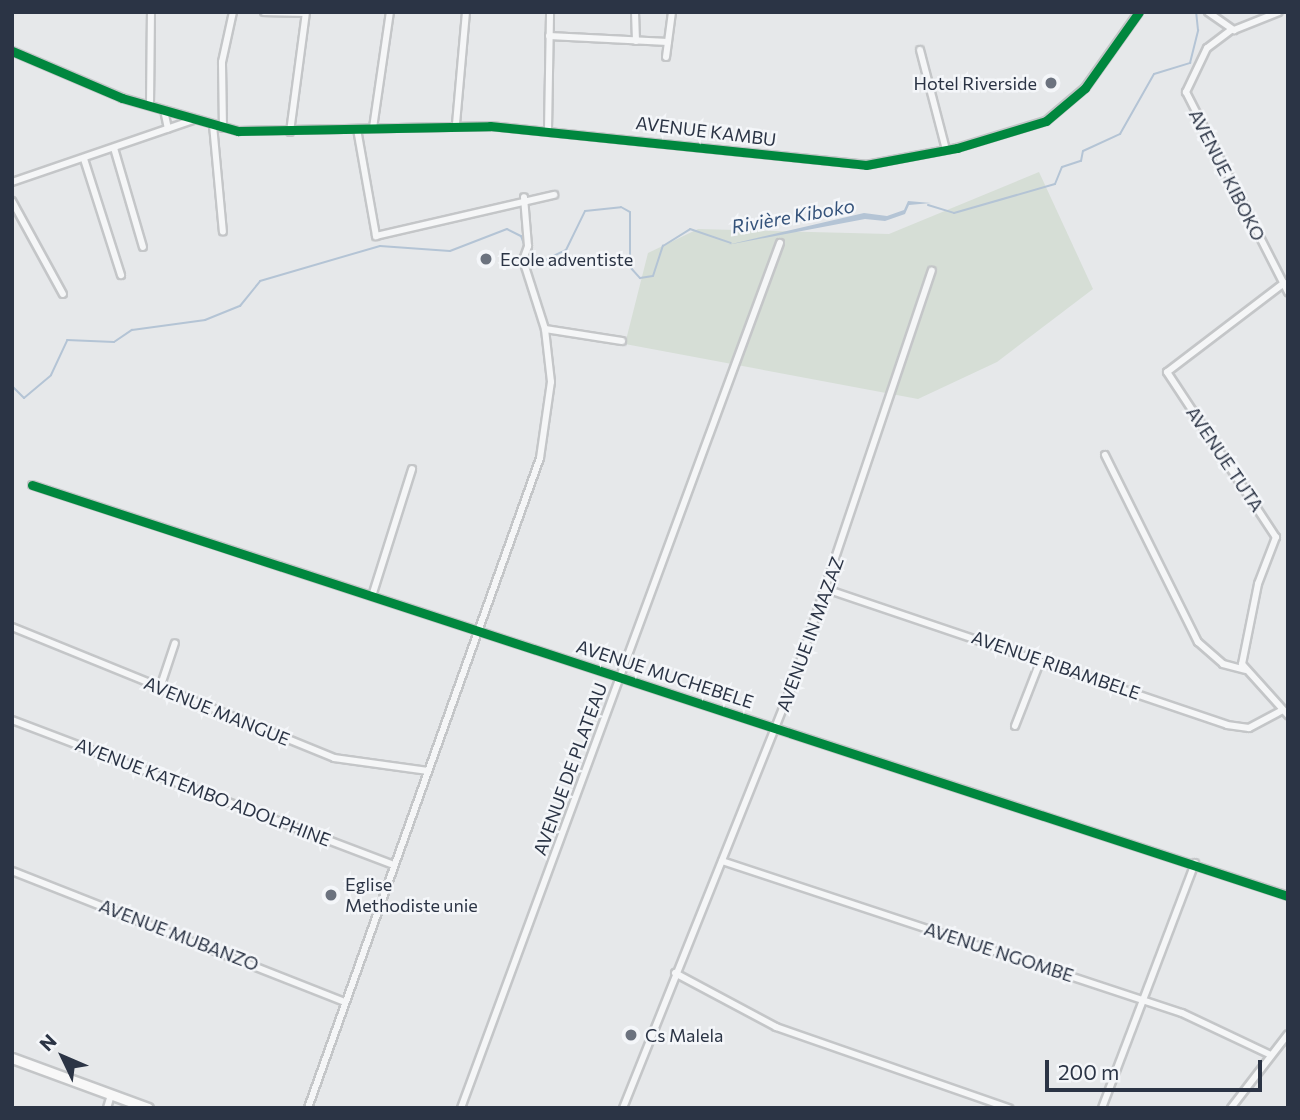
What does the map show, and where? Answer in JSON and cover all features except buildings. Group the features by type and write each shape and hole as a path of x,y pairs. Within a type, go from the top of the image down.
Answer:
{"main road":[{"path":"12,1058 148,1108"}],"street":[{"path":"150,105 151,12"},
{"path":"223,128 221,78 233,12"},
{"path":"264,12 305,13 290,132"},
{"path":"373,128 390,12"},
{"path":"456,124 466,12"},
{"path":"548,130 550,12"},
{"path":"635,12 636,41"},
{"path":"666,57 672,12"},
{"name":"AVENUE KAMBU","path":"12,51 150,105 223,128 290,132 456,124 548,130 837,164 880,164 1022,132 1057,115 1085,88 1139,12"},
{"path":"1208,12 1231,30 1279,12"},
{"name":"AVENUE KIBOKO","path":"1231,30 1207,48 1186,92 1288,292"},
{"path":"549,36 668,42"},
{"path":"920,50 946,150"},
{"path":"164,110 167,129"},
{"path":"12,181 84,159 196,119"},
{"path":"213,125 223,232"},
{"path":"357,129 376,236 524,197 554,195"},
{"path":"114,148 143,247"},
{"path":"84,159 121,275"},
{"path":"308,1108 540,458 551,392 545,329 523,260 526,250 524,197"},
{"path":"12,201 63,294"},
{"name":"AVENUE DE PLATEAU","path":"461,1108 780,243"},
{"name":"AVENUE IN MAZAZ","path":"623,1108 776,726 826,589 932,271"},
{"name":"AVENUE TUTA","path":"1245,670 1258,584 1276,537 1167,372 1284,283"},
{"path":"545,329 622,341"},
{"path":"1105,455 1198,642 1223,664 1245,670 1285,713"},
{"path":"373,593 412,469"},
{"name":"AVENUE MUCHEBELE","path":"32,485 373,593 479,631 1195,863 1288,896"},
{"name":"AVENUE RIBAMBELE","path":"826,589 1236,727 1254,726 1285,713"},
{"name":"AVENUE MANGUE","path":"12,627 352,764 428,771"},
{"path":"160,688 175,643"},
{"path":"1015,726 1040,663"},
{"name":"AVENUE KATEMBO ADOLPHINE","path":"12,720 393,865"},
{"name":"AVENUE NGOMBE","path":"722,861 1142,1000 1271,1055"},
{"path":"1102,1108 1195,863"},
{"name":"AVENUE MUBANZO","path":"12,872 345,1002"},
{"path":"675,973 787,1031 1009,1108"},
{"path":"1231,1108 1288,1034"},
{"path":"107,1108 111,1095"}],"shaded area":[{"path":"1039,172 1093,289 997,362 918,399 625,344 648,253 698,229 889,234"}],"water":[{"path":"908,201 931,203 909,205 905,214 885,221 865,219 727,245 864,213 887,216 904,210"}],"waterway":[{"name":"Rivière Kiboko","path":"928,205 954,213 1055,184 1062,167 1081,161 1083,151 1120,134 1154,74 1190,63 1198,30 1196,12"},
{"name":"Rivière Kiboko","path":"528,251 543,261 566,250 585,211 621,207 630,212 630,267 640,278 653,276 663,246 690,229 731,243"},
{"name":"Rivière Kiboko","path":"12,386 24,398 51,375 67,340 114,342 132,330 205,320 240,306 260,281 380,246 450,251 507,229 521,236 525,247"}],"cycle path":[{"path":"12,51 122,98 238,131 490,126 866,165 957,148 1046,121 1085,88 1139,12"},
{"path":"32,485 1288,896"}],"place":[{"name":"Hotel Riverside","path":"1051,83"},
{"name":"Ecole adventiste","path":"486,259"},
{"name":"Eglise Methodiste unie","path":"331,895"},
{"name":"Cs Malela","path":"631,1035"}]}
